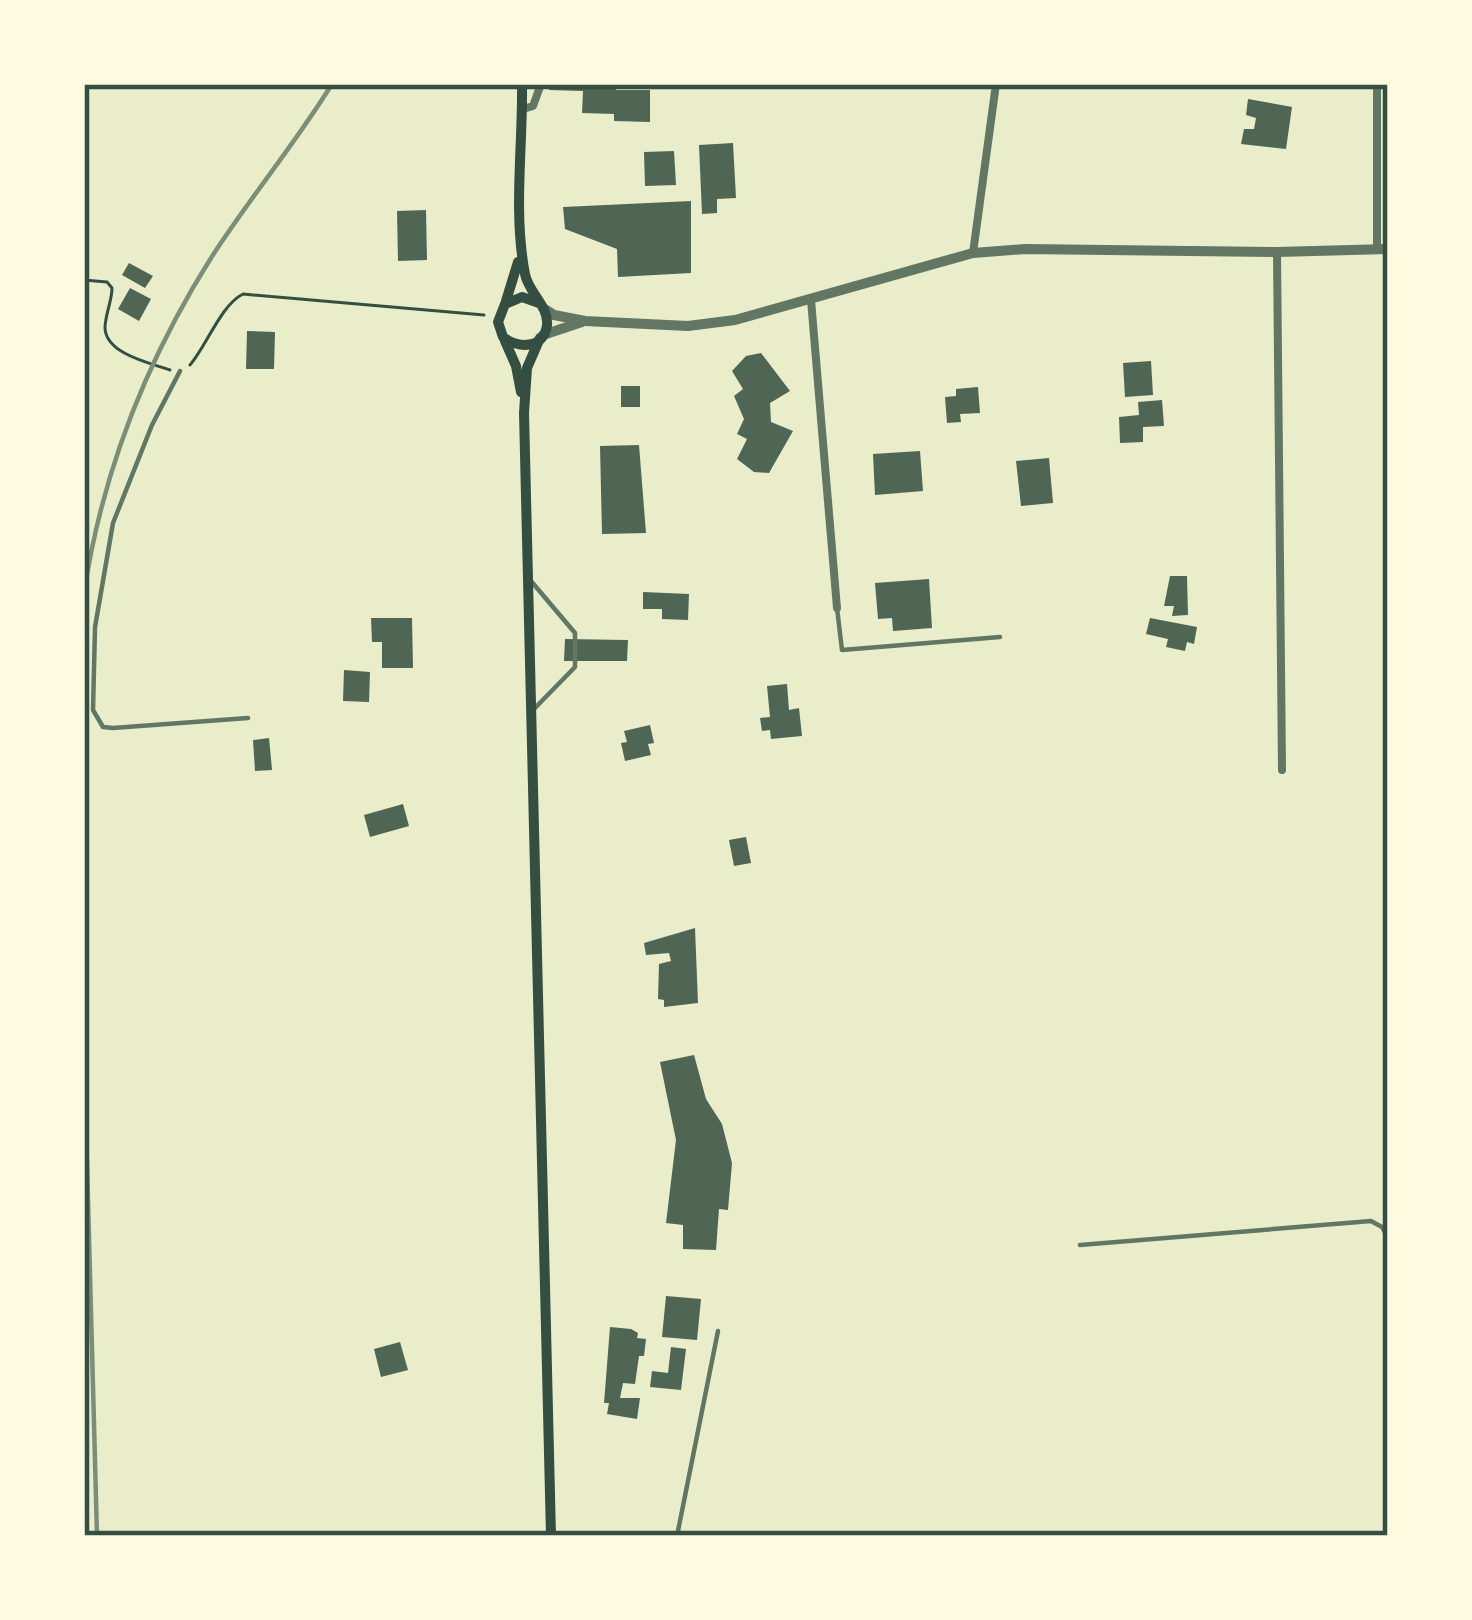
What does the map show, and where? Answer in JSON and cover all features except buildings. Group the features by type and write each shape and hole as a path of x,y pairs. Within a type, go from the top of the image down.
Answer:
{"main road":[{"path":"522,84 522,241 527,285 547,324 527,368 524,412 551,1536"},
{"path":"522,241 517,273 498,317 516,366 524,412"},
{"path":"505,304 522,297 541,305"},
{"path":"503,337 518,346 542,337"}],"street":[{"path":"523,109 533,106 541,84"},
{"path":"973,254 996,84"},
{"path":"541,305 554,315 586,321 688,326 735,320 973,254 1025,249 1383,249 1377,84"},
{"path":"1276,252 1282,770"},
{"path":"811,298 837,608"},
{"path":"542,337 586,321"}],"lane":[{"path":"180,371 160,406 113,523 94,626 92,710 103,727 113,728 248,718"},
{"path":"531,581 575,633 575,667 534,709"},
{"path":"837,608 842,650 1000,637"},
{"path":"1080,1245 1371,1221 1388,1238"},
{"path":"676,1536 718,1331"}],"path":[{"path":"84,280 107,282 112,288 105,327 108,339 119,350 180,371 208,343 227,306 243,294 498,317"}],"railway":[{"path":"84,593 115,461 166,337 211,258 332,84"},
{"path":"84,1050 97,1536"}]}
